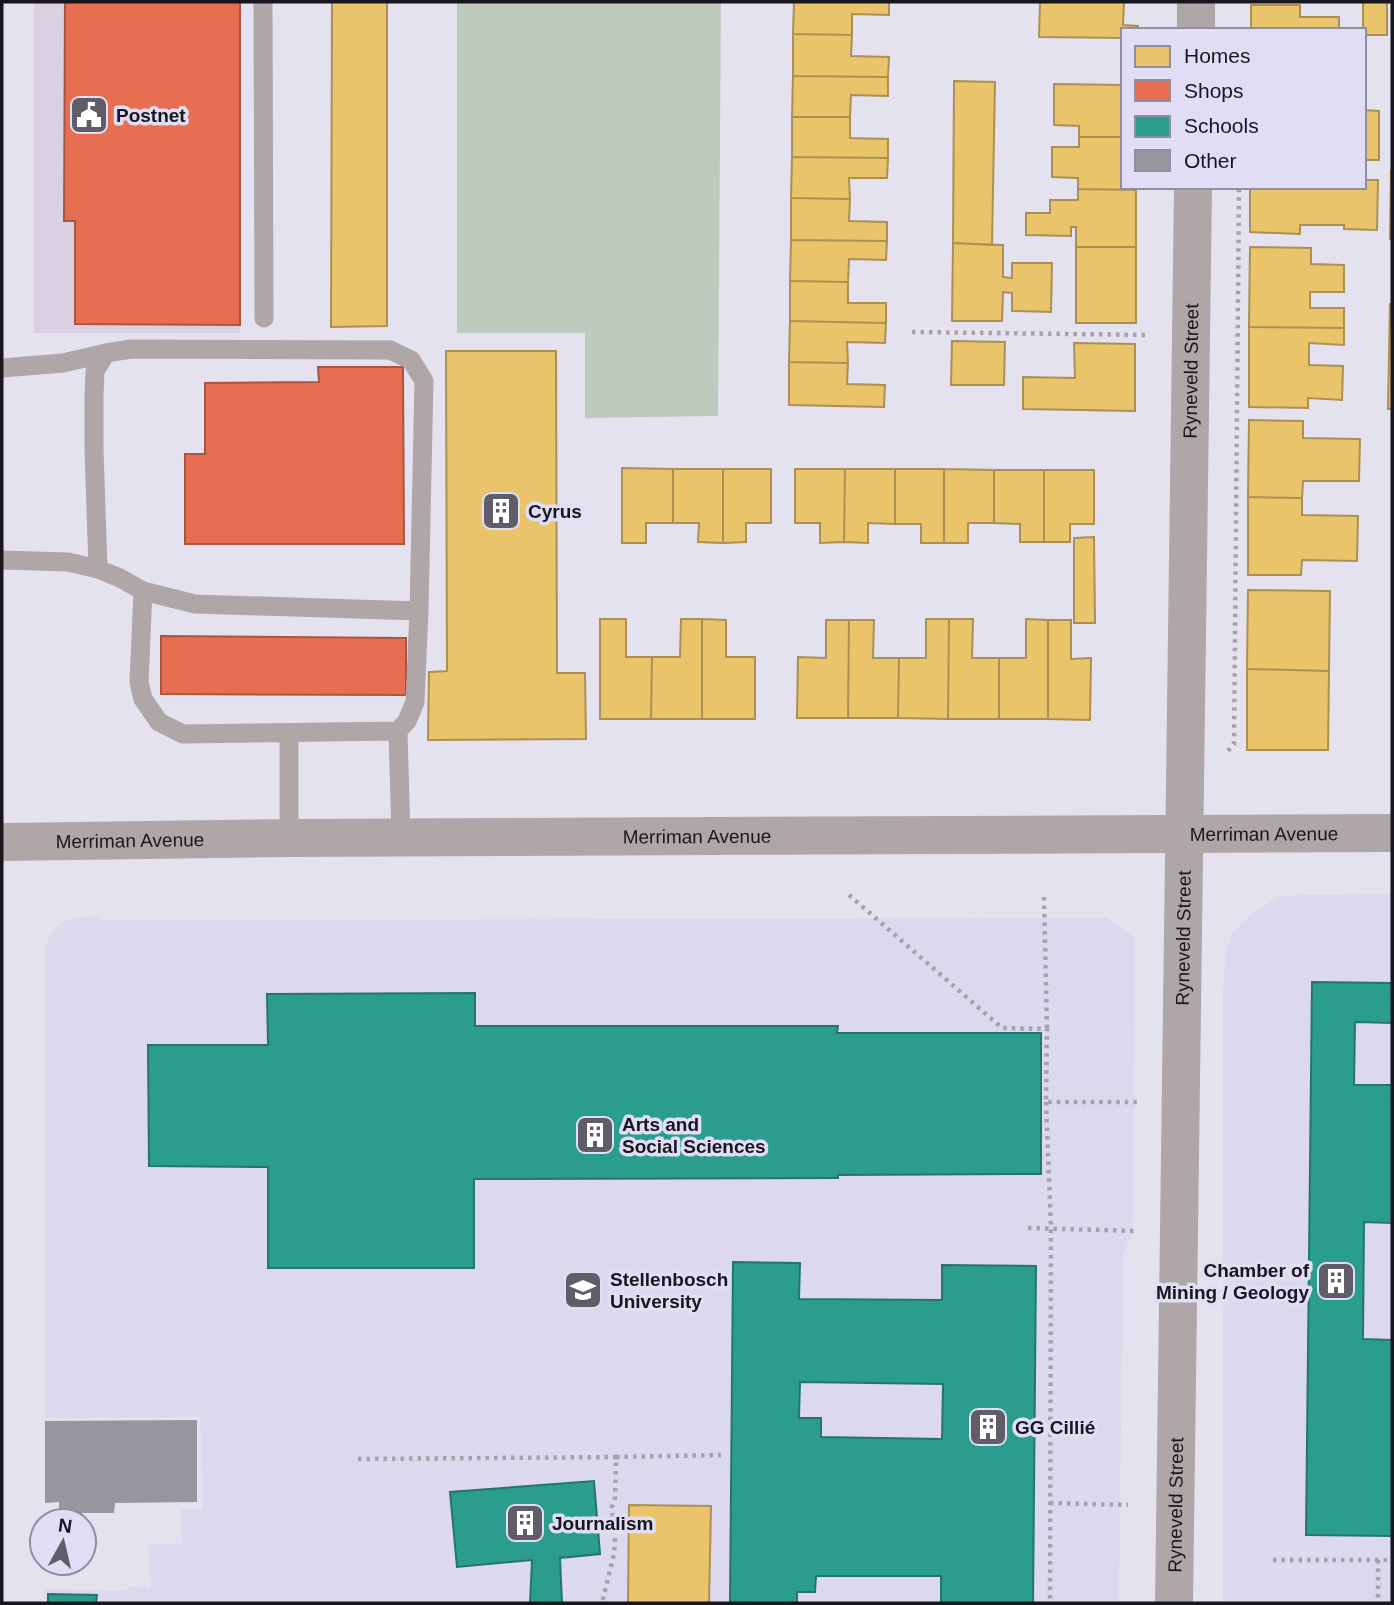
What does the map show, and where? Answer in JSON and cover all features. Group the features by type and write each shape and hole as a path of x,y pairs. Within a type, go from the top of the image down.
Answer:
{"street":[{"path":"1196,2 1196,28"},
{"name":"Ryneveld Street","path":"1174,1603 1193,189"},
{"name":"Merriman Avenue","path":"2,842 401,837 1392,833"}],"lane":[{"path":"263,2 264,318"},
{"path":"2,368 63,363 131,349 390,350 411,359 424,381 415,702 407,721 398,732 401,837"},
{"path":"98,569 94,396 95,371 106,353"},
{"path":"2,560 68,562 98,569 143,591 195,604 419,611"},
{"path":"143,591 139,682 143,699 159,722 183,734 398,732"},
{"path":"289,733 289,838"}],"path":[{"path":"1221,760 1234,744 1239,189"},
{"path":"912,332 1135,335"},
{"path":"849,895 1002,1028 1047,1029"},
{"path":"1044,897 1046,1102 1051,1228 1050,1603"},
{"path":"1046,1102 1147,1102"},
{"path":"1028,1228 1146,1231"},
{"path":"358,1459 721,1455"},
{"path":"602,1603 614,1554 612,1507 615,1498 616,1457"},
{"path":"1050,1503 1128,1505"},
{"path":"1273,1560 1392,1560"},
{"path":"1378,1560 1378,1603"}],"shaded area":[{"path":"34,2 240,2 240,333 34,333"},
{"path":"457,2 721,2 718,416 585,418 585,333 457,333"},
{"path":"1392,894 1392,1603 1223,1603 1223,990 1226,951 1233,932 1251,914 1279,897"},
{"name":"Stellenbosch University","path":"100,915 101,920 1107,918 1135,938 1133,1204 1132,1235 1123,1254 1119,1603 45,1603 45,1589 126,1591 128,1586 151,1589 148,1545 182,1543 181,1509 203,1509 200,1417 45,1418 45,952 48,939 65,920"}],"building: Homes":[{"path":"332,2 387,2 387,326 331,327"},
{"path":"794,2 889,2 889,15 852,14 852,35 793,34"},
{"path":"1040,2 1124,2 1123,25 1138,26 1121,28 1121,38 1039,37"},
{"path":"1363,2 1387,2 1387,35 1366,35 1366,28 1363,28"},
{"path":"1251,5 1300,5 1300,17 1339,17 1339,28 1251,28"},
{"path":"793,34 852,35 851,56 889,57 888,77 793,76"},
{"path":"793,76 888,77 888,96 851,95 850,117 792,117"},
{"path":"954,81 995,82 992,245 953,243"},
{"path":"1054,84 1121,85 1121,137 1079,137 1079,126 1054,125"},
{"path":"1366,110 1379,111 1379,160 1366,160"},
{"path":"792,117 850,117 850,138 888,139 888,158 792,157"},
{"path":"1079,137 1121,137 1121,189 1136,190 1078,189 1078,178 1052,177 1052,147 1079,147"},
{"path":"792,157 888,158 887,178 849,178 850,199 791,198"},
{"path":"1391,170 1392,239 1390,239"},
{"path":"1366,180 1378,180 1377,230 1344,229 1344,225 1300,225 1300,234 1250,232 1250,189 1366,189"},
{"path":"1078,189 1136,190 1136,247 1076,247 1076,227 1071,227 1071,236 1026,235 1026,213 1050,213 1050,200 1078,200"},
{"path":"791,198 850,199 849,221 887,222 887,241 791,240"},
{"path":"791,240 887,241 886,260 849,259 848,282 790,281"},
{"path":"953,243 1003,245 1003,277 1012,278 1012,263 1052,263 1051,312 1012,311 1012,293 1003,292 1002,321 952,321"},
{"path":"1076,247 1136,247 1136,323 1076,323"},
{"path":"1250,247 1311,248 1311,264 1344,265 1344,292 1310,292 1310,308 1344,308 1344,328 1249,327"},
{"path":"790,281 848,282 848,303 886,303 886,323 790,321"},
{"path":"1392,304 1392,355 1389,355"},
{"path":"790,321 886,323 885,343 847,342 848,363 789,362"},
{"path":"1249,327 1344,328 1344,345 1309,343 1309,365 1343,366 1342,400 1308,398 1308,408 1249,407"},
{"path":"952,341 1005,342 1004,385 951,385"},
{"path":"1074,343 1135,344 1135,411 1023,409 1023,377 1075,378"},
{"name":"Cyrus","path":"446,351 556,351 557,673 585,673 586,739 428,740 429,672 447,671"},
{"path":"1389,355 1392,355 1392,409 1388,409"},
{"path":"789,362 848,363 847,384 885,385 884,407 789,405"},
{"path":"1249,420 1303,421 1303,438 1360,439 1359,481 1303,481 1302,498 1248,497"},
{"path":"622,468 673,469 673,523 646,523 646,543 622,543"},
{"path":"673,469 723,469 723,543 698,542 699,523 673,523"},
{"path":"723,469 771,469 771,523 746,523 746,542 723,543"},
{"path":"795,469 845,469 844,542 820,543 820,523 795,523"},
{"path":"845,469 895,469 895,524 868,523 868,543 844,542"},
{"path":"895,469 944,469 944,543 921,543 921,524 895,524"},
{"path":"944,469 994,470 994,523 968,523 968,543 944,543"},
{"path":"994,470 1044,470 1044,542 1020,542 1020,524 994,523"},
{"path":"1044,470 1094,470 1094,524 1070,524 1070,542 1044,542"},
{"path":"1248,497 1302,498 1302,515 1358,516 1357,561 1302,560 1301,575 1248,575"},
{"path":"1094,537 1095,623 1074,623 1074,538"},
{"path":"1248,590 1330,591 1329,671 1247,669"},
{"path":"600,619 626,619 626,657 652,657 651,719 600,719"},
{"path":"681,619 702,619 702,719 651,719 652,657 680,657"},
{"path":"702,619 726,620 726,657 755,657 755,719 702,719"},
{"path":"926,619 949,619 948,719 898,718 899,658 926,658"},
{"path":"949,619 973,619 972,658 999,658 999,719 948,719"},
{"path":"1026,619 1048,620 1048,719 999,719 999,658 1026,658"},
{"path":"826,620 849,620 848,718 797,718 798,657 826,658"},
{"path":"849,620 874,620 873,658 899,658 898,718 848,718"},
{"path":"1048,620 1071,620 1071,659 1091,658 1090,720 1048,719"},
{"path":"1247,669 1329,671 1328,750 1247,750"},
{"path":"629,1505 711,1506 709,1603 628,1603"}],"building: Shops":[{"path":"65,2 240,2 240,325 75,324 75,221 64,221"},
{"path":"318,367 403,367 404,544 185,544 185,454 205,454 205,383 319,382"},
{"path":"161,636 406,638 406,695 161,694"}],"building: Schools":[{"name":"Chamber of Mining / Geology","path":"1312,982 1392,983 1392,1023 1355,1022 1354,1085 1392,1085 1392,1223 1364,1222 1363,1339 1392,1340 1392,1536 1306,1535"},
{"name":"Arts and Social Sciences","path":"475,993 475,1026 838,1026 837,1033 1041,1033 1041,1174 838,1175 838,1178 474,1179 474,1268 268,1268 268,1167 149,1166 148,1045 268,1045 267,994"},
{"name":"GG Cillié","path":"733,1262 800,1263 799,1299 942,1300 942,1265 1036,1266 1033,1603 941,1603 941,1576 816,1576 815,1592 797,1592 797,1603 730,1603","holes":["800,1382 943,1384 942,1439 821,1437 821,1418 799,1418"]},
{"name":"Journalism","path":"594,1481 600,1554 560,1558 562,1603 530,1603 532,1560 457,1567 450,1492"},
{"path":"48,1594 97,1595 96,1603 48,1603"}],"building: Other":[{"path":"197,1420 197,1502 115,1503 114,1513 98,1513 98,1507 59,1507 59,1502 45,1503 45,1421"}],"place":[{"name":"Postnet","path":"89,115"},
{"name":"Cyrus","path":"501,511"},
{"name":"Arts and Social Sciences","path":"595,1135"},
{"name":"Chamber of Mining / Geology","path":"1336,1281"},
{"name":"Stellenbosch University","path":"583,1290"},
{"name":"GG Cillié","path":"988,1427"},
{"name":"Journalism","path":"525,1523"}]}
